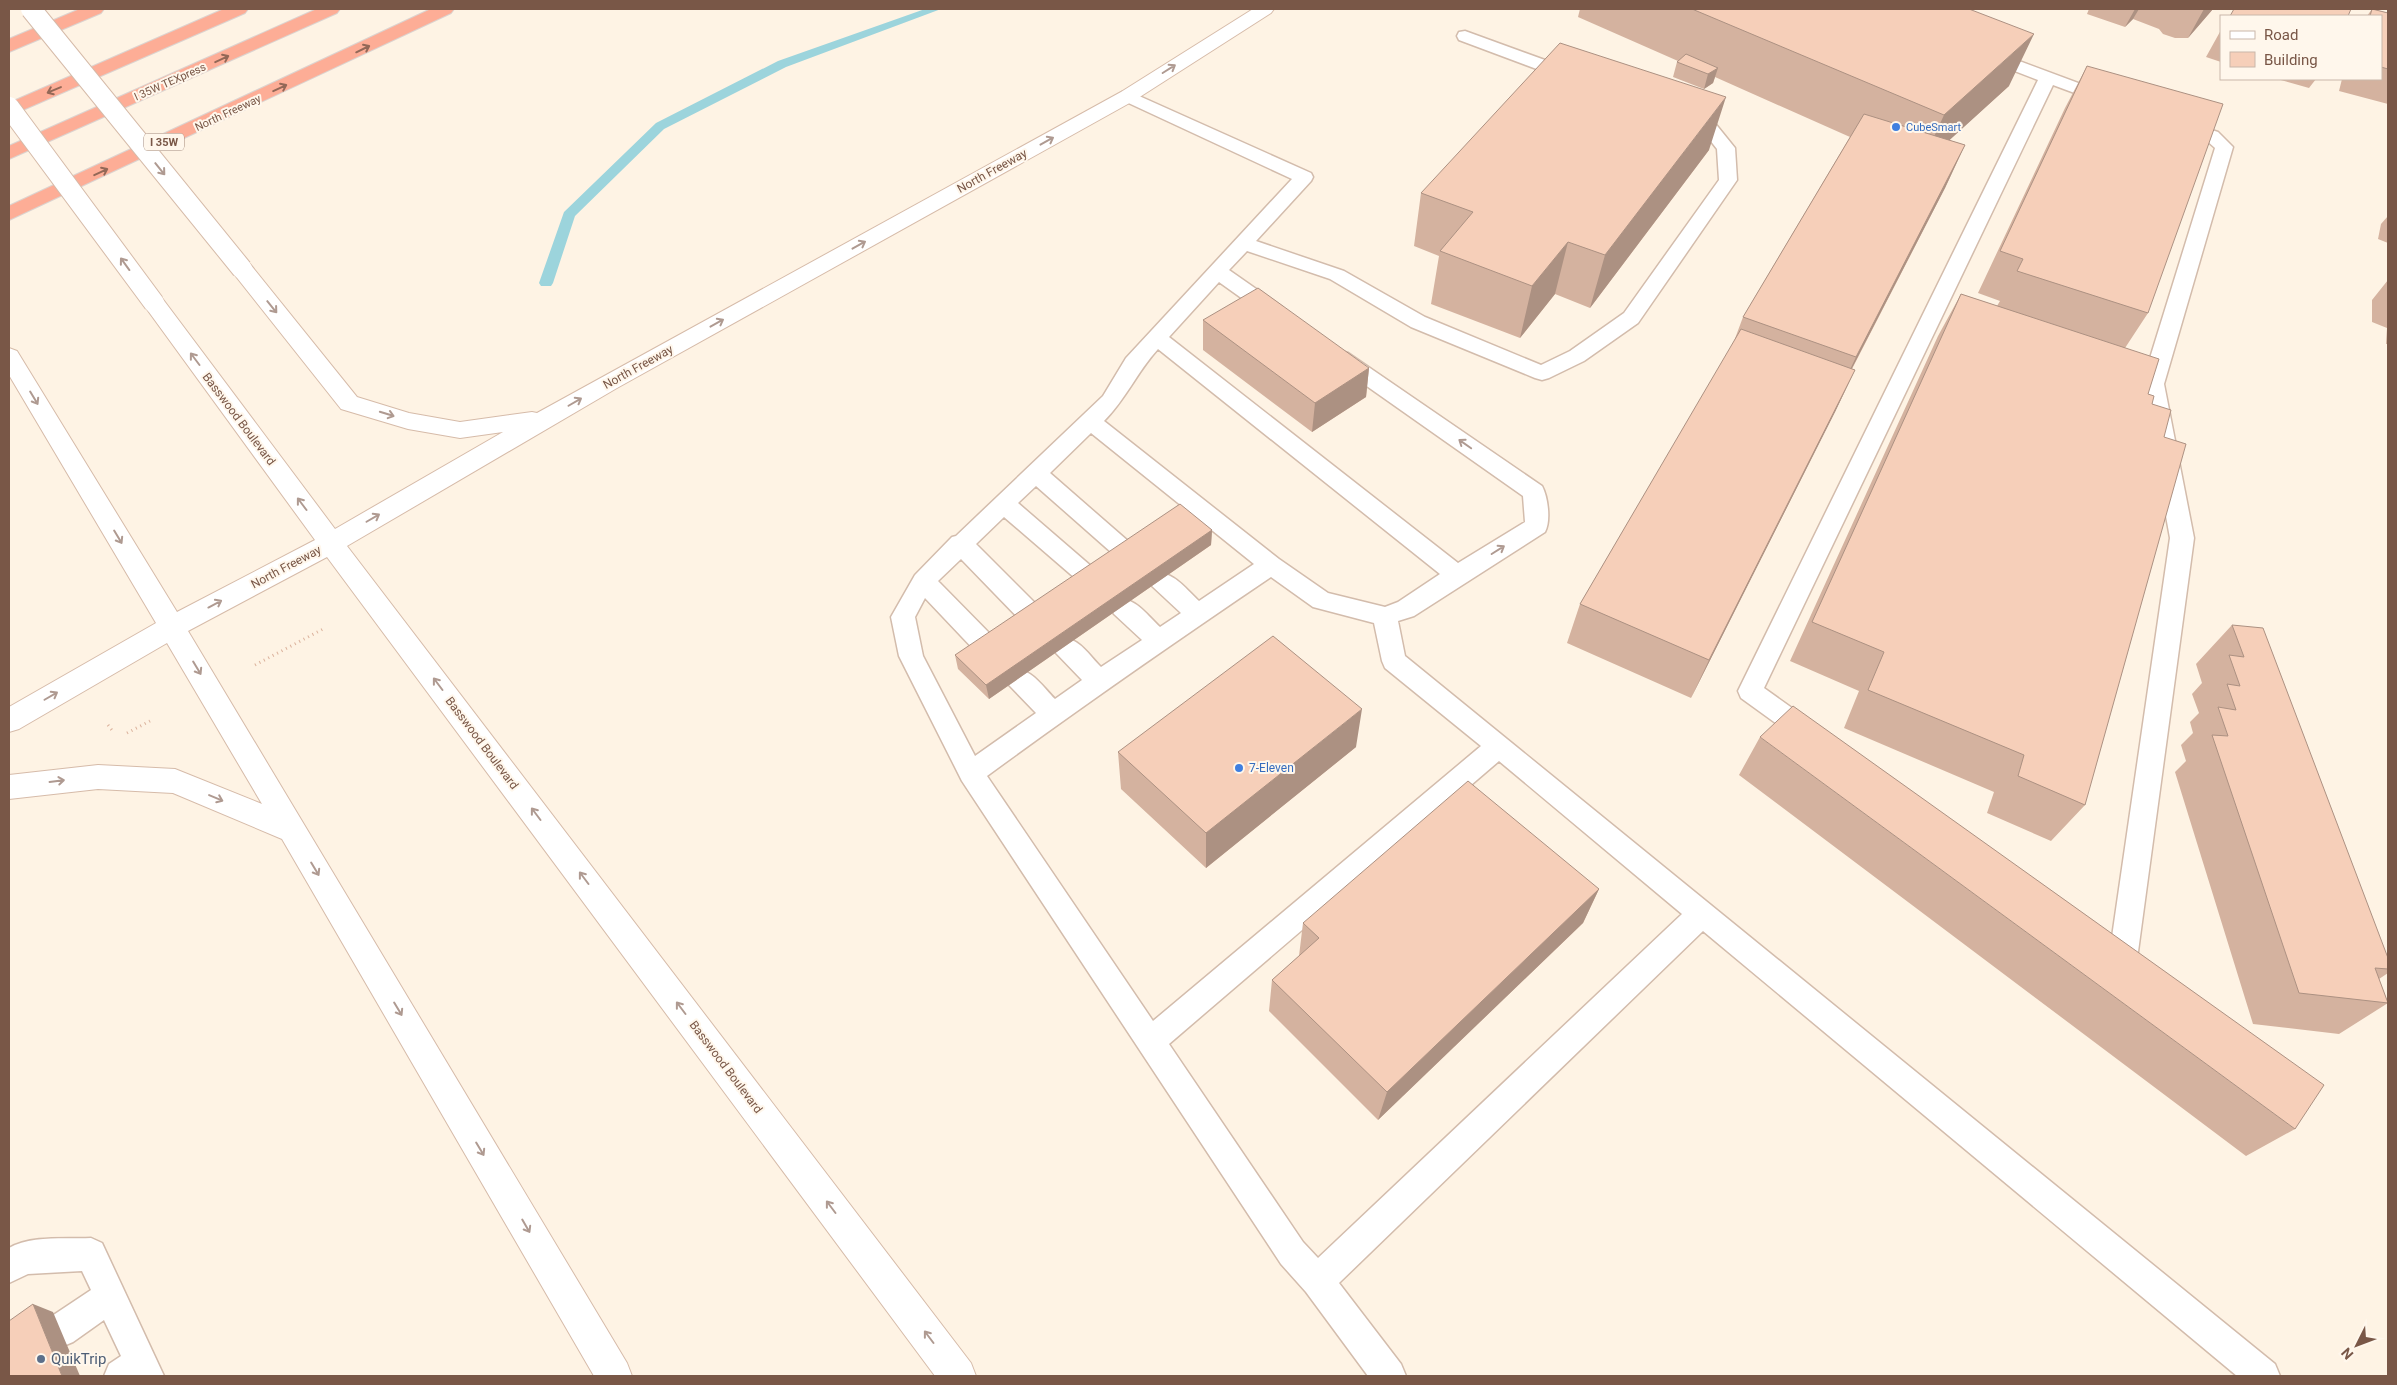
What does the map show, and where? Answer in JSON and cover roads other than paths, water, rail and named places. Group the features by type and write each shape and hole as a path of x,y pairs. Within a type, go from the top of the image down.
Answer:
{"highway":[{"path":"9,46 95,9"},
{"path":"9,109 239,9"},
{"name":"I 35W TEXpress","path":"9,153 331,9"},
{"name":"North Freeway","path":"9,214 446,9"}],"main road":[{"path":"30,9 349,403 408,420 460,430 547,418"},
{"name":"North Freeway","path":"9,721 172,627 331,543 547,418 1128,96 1265,9"},
{"name":"Basswood Boulevard","path":"9,109 331,543 958,1376"},
{"path":"9,356 172,627 614,1376"},
{"path":"9,787 98,777 175,781 292,830"}],"lane":[{"path":"1465,36 1589,82"},
{"path":"1975,49 2047,79 2130,108"},
{"path":"1831,749 1750,691 2047,79"},
{"path":"1128,96 1304,177 1133,363 1110,400 960,543 923,581 903,617 911,656 971,773 1292,1254 1317,1281 1389,1376"},
{"path":"1244,243 1337,275 1418,322 1542,372 1577,356 1631,318 1728,180 1726,148 1708,126 1672,113"},
{"path":"2090,936 2123,959 2182,538 2153,384 2224,147 2212,136 2157,117"},
{"path":"1218,272 1291,323"},
{"path":"1157,338 1457,575"},
{"path":"1090,421 1272,565 1321,600 1385,616 1406,609 1537,526 1534,492 1323,346"},
{"path":"1035,472 1128,554"},
{"path":"1003,503 1091,579"},
{"path":"960,543 1034,618"},
{"path":"971,773 1099,681 1160,642 1272,565"},
{"path":"1160,580 1199,615"},
{"path":"923,581 988,648"},
{"path":"1122,607 1160,642"},
{"path":"1385,616 1394,661 2263,1376"},
{"path":"1065,646 1099,681"},
{"path":"1018,678 1053,714"},
{"path":"1150,1042 1499,746"},
{"path":"1317,1281 1702,913"},
{"path":"9,1267 23,1258 91,1254 110,1297 136,1372"},
{"path":"61,1330 110,1297"}],"waterway":[{"path":"546,283 569,215 660,126 782,64 935,9"}],"place":[{"name":"CubeSmart","path":"1896,127"},
{"name":"7-Eleven","path":"1239,768"},
{"name":"QuikTrip","path":"41,1359"}]}
